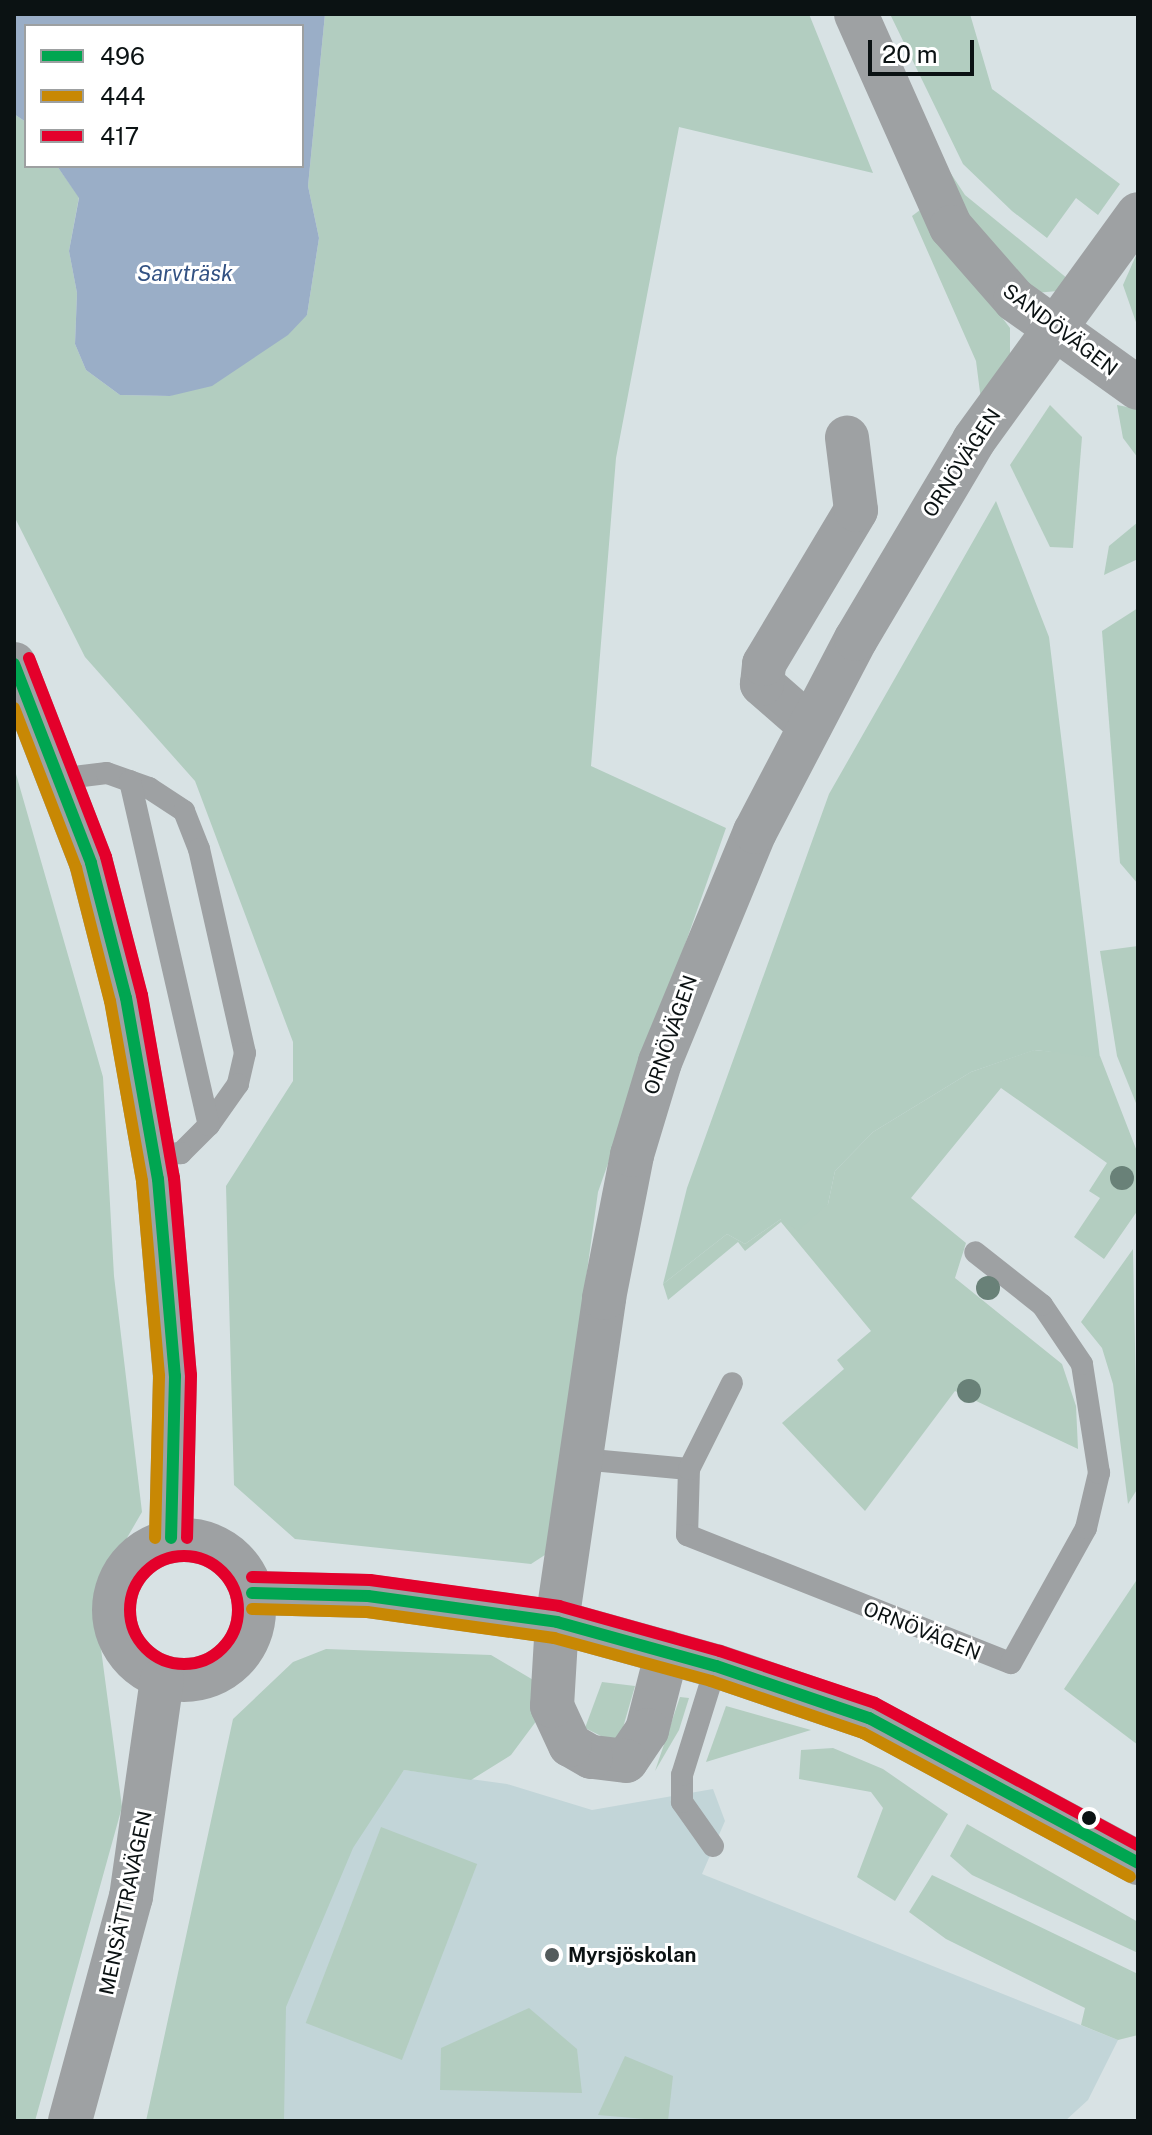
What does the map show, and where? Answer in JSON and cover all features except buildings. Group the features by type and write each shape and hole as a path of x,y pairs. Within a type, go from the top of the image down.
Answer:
{"street":[{"name":"SANDÖVÄGEN","path":"856,14 951,227 990,277 1054,330 1138,388"},
{"name":"ORNÖVÄGEN","path":"667,1652 636,1749 626,1761 591,1757 570,1745 552,1706 557,1622 629,1169 660,1062 722,905 810,726 974,440 1138,214"},
{"path":"810,726 768,691 763,674 856,510 847,438"},
{"path":"14,664 91,863 126,998 154,1155 175,1376 171,1538"},
{"path":"171,1538 198,1539 230,1554 252,1593 247,1633 224,1667 190,1683 162,1680 127,1653 116,1602 134,1561 171,1538"},
{"path":"252,1593 368,1596 557,1622 716,1666 869,1718 1138,1863"},
{"name":"MENSÄTTRAVÄGEN","path":"70,2121 131,1897 162,1680"}],"lane":[{"path":"58,779 107,773 130,781 184,811 213,904 245,1053 238,1084 209,1125 181,1153 154,1155"},
{"path":"130,781 209,1125"},
{"name":"ORNÖVÄGEN","path":"689,1469 687,1535 1011,1663 1086,1528 1099,1473 1082,1364 1042,1305 975,1252"},
{"path":"581,1459 689,1469 732,1383"},
{"path":"713,1846 682,1802 686,1756 716,1666"}],"shaded area":[{"name":"Myrsjöskolan","path":"404,1770 507,1784 592,1810 713,1789 725,1821 702,1874 1118,2040 1088,2100 1065,2121 163,2121"}],"green space":[{"path":"325,14 809,14 873,173 679,127 616,458 591,766 726,828 598,1192 548,1553 531,1564 295,1539 234,1485 226,1186 293,1081 293,1042 195,781 85,657 14,516 14,114 24,121 24,168 58,168 79,197 69,251 77,293 75,344 86,370 120,395 170,396 307,315 319,238 308,186"},
{"path":"890,14 970,14 992,89 1120,184 1098,215 1076,198 1047,238 1012,211 963,164"},
{"path":"938,154 965,195 1068,279 1058,291 1035,293 971,227"},
{"path":"920,210 1010,328 1010,355 981,400 976,361 912,216"},
{"path":"1138,251 1138,328 1123,285"},
{"path":"1050,405 1082,437 1073,548 1050,547 1010,465"},
{"path":"1117,405 1138,409 1138,458 1123,438"},
{"path":"996,501 1049,637 1100,1058 1035,1050 971,1072 873,1132 835,1171 828,1204 798,1231 781,1219 745,1244 727,1234 663,1284 687,1188 829,794"},
{"path":"1138,522 1138,559 1104,575 1109,546"},
{"path":"1138,608 1138,884 1120,863 1102,631"},
{"path":"14,767 103,1077 114,1276 142,1512 106,1574 101,1649 122,1807 35,2121 14,2121"},
{"path":"1138,946 1138,1108 1117,1056 1100,951"},
{"path":"1034,1050 1100,1056 1138,1154 1138,1210 1104,1259 1074,1237 1100,1198 1089,1191 1107,1163 1001,1088 911,1198 966,1243 955,1278 1062,1364 1076,1406 1078,1449 955,1391 865,1511 782,1423 844,1369 837,1360 871,1331 781,1222 745,1251 738,1242 668,1300 663,1284 727,1234 745,1244 781,1219 828,1204 835,1171 873,1132 971,1072"},
{"path":"1133,1249 1138,1488 1128,1504 1113,1384 1102,1348 1081,1322"},
{"path":"1138,1578 1138,1745 1064,1689"},
{"path":"326,1649 491,1655 535,1681 537,1720 511,1755 471,1780 404,1770 353,1848 286,2007 284,2121 146,2121 233,1719 293,1662"},
{"path":"602,1682 635,1686 620,1738 611,1741 585,1728"},
{"path":"680,1697 689,1698 679,1730 655,1771"},
{"path":"726,1706 811,1730 706,1762"},
{"path":"833,1748 883,1769 948,1814 895,1901 857,1877 883,1808 871,1792 799,1779 801,1750"},
{"path":"967,1824 1138,1922 1138,1953 972,1875 950,1856"},
{"path":"381,1827 477,1864 402,2060 306,2023"},
{"path":"932,1875 1138,1974 1138,2035 1118,2040 1081,2025 1085,2008 946,1939 909,1912"},
{"path":"529,2008 577,2049 582,2093 440,2090 441,2048"},
{"path":"625,2056 673,2076 668,2121 598,2115"}],"water":[{"name":"Sarvträsk","path":"14,14 325,14 308,186 319,238 307,315 288,335 212,386 170,396 120,395 86,370 75,344 77,293 69,251 79,198 58,168 304,168 304,24 24,24 24,121 14,114"}],"transit line":[{"name":"417","path":"29,658 106,857 142,995 174,1178 191,1375 187,1538"},
{"name":"496","path":"14,664 91,863 126,998 158,1179 175,1376 171,1538"},
{"name":"444","path":"14,708 76,868 110,1001 142,1181 159,1376 155,1538"},
{"name":"417","path":"184,1556 205,1560 222,1572 234,1589 238,1610 234,1631 222,1648 205,1660 184,1664 163,1660 146,1648 134,1631 130,1610 134,1589 146,1572 163,1560 184,1556"},
{"name":"417","path":"252,1577 370,1580 559,1606 720,1651 875,1703 1138,1845"},
{"name":"496","path":"252,1593 368,1596 557,1622 716,1666 869,1718 1138,1863"},
{"name":"444","path":"252,1609 367,1612 554,1638 711,1681 863,1733 1130,1877"}],"place":[{"name":"Myrsjöskolan","path":"552,1955"}]}
